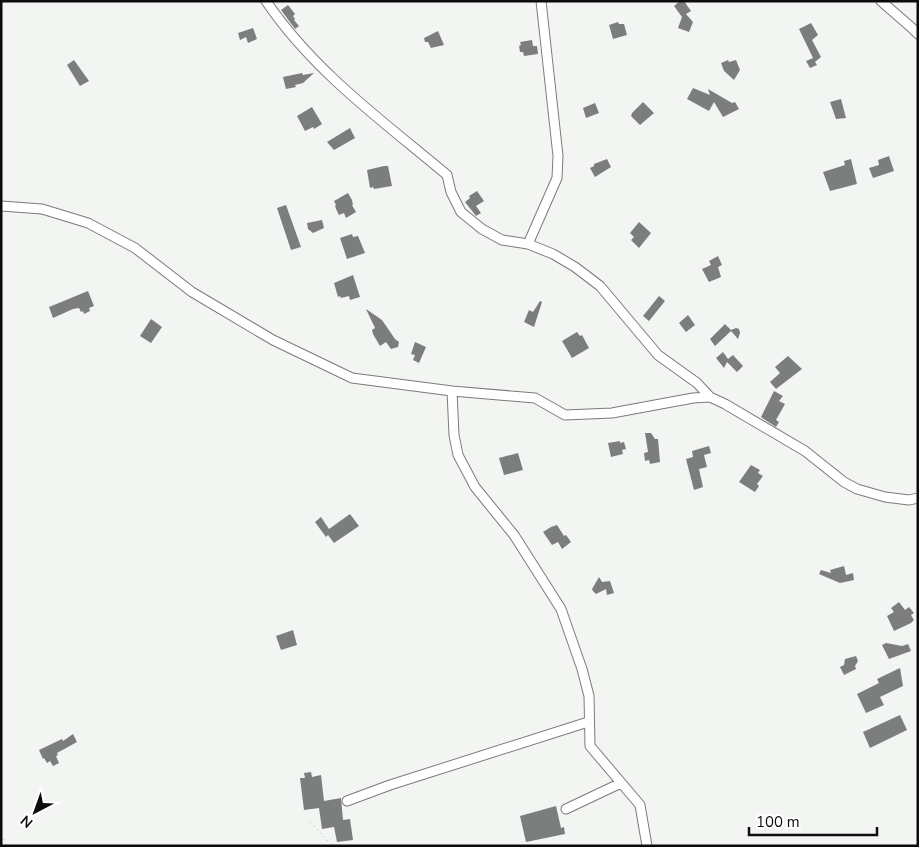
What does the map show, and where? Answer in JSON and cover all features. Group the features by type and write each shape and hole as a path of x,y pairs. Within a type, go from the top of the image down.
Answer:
{"street":[{"path":"266,1 300,45 328,74 447,176 451,192 461,212 482,229 502,240 528,244 553,254 575,267 600,286 658,355 697,383 710,397 805,451 844,482 857,489 885,497 909,500 918,498"},
{"path":"528,244 556,178 558,156 541,1"},
{"path":"881,1 918,34"},
{"path":"1,206 42,209 88,223 136,248 192,292 273,340 352,378 452,391 535,398 565,415 612,413 693,398 710,397"},
{"path":"452,391 454,435 458,455 475,487 514,535 561,608 582,669 589,696 588,722 590,746 640,805 647,846"},
{"path":"347,801 390,785 588,722"},
{"path":"566,808 620,782"}],"path":[{"path":"310,822 333,846"},
{"path":"1,835 7,846"}],"building":[{"path":"680,1 684,1 691,11 686,14 693,22 689,32 678,28 682,17 674,6"},
{"path":"288,5 295,14 293,16 294,20 299,26 295,29 281,10"},
{"path":"618,22 619,24 624,24 627,35 613,39 609,25"},
{"path":"811,23 818,35 812,40 821,57 815,62 817,65 810,68 806,61 813,58 814,60 799,29"},
{"path":"253,28 257,39 248,43 246,37 240,40 238,33"},
{"path":"438,31 444,45 431,48 424,38"},
{"path":"532,40 533,46 537,46 538,54 524,56 523,52 520,52 520,42"},
{"path":"74,60 89,81 80,86 67,65"},
{"path":"728,60 729,62 736,60 740,70 734,80 724,71 721,63"},
{"path":"302,73 303,75 314,73 303,83 295,85 296,87 286,89 283,77"},
{"path":"693,88 710,95 708,89 732,103 735,102 739,109 723,117 714,102 709,111 687,99"},
{"path":"841,99 846,118 836,119 830,102"},
{"path":"643,102 654,113 640,125 631,116"},
{"path":"595,103 599,113 586,118 583,108"},
{"path":"312,107 322,124 314,129 313,127 305,131 297,116"},
{"path":"350,128 355,138 334,150 327,142"},
{"path":"889,156 894,171 873,178 869,168 879,165 878,160"},
{"path":"607,159 611,167 595,177 590,168 594,164"},
{"path":"851,159 857,184 830,191 823,172 845,165 844,161"},
{"path":"388,166 392,186 370,188 367,170"},
{"path":"477,191 484,201 476,206 481,213 476,216 465,202 470,198 469,196"},
{"path":"348,193 356,212 346,218 344,213 339,215 334,201"},
{"path":"286,205 301,247 291,250 277,208"},
{"path":"322,220 324,228 313,233 308,229 307,223"},
{"path":"639,222 651,233 639,248 631,240 634,237 630,233"},
{"path":"352,234 353,237 358,236 365,253 347,259 340,238"},
{"path":"718,256 722,265 718,267 721,277 709,282 702,269 711,265 709,261"},
{"path":"353,275 360,297 350,300 349,296 338,297 334,283"},
{"path":"88,291 94,306 89,308 90,311 84,314 79,308 73,309 53,318 49,307"},
{"path":"659,296 665,301 649,321 643,316"},
{"path":"540,301 542,302 534,327 524,322 529,310 533,312"},
{"path":"366,309 382,320 399,342 398,347 391,349 386,342 380,346 373,334 372,330 375,328"},
{"path":"688,315 695,325 686,332 679,323"},
{"path":"151,319 162,327 151,343 140,336"},
{"path":"725,324 731,330 739,329 738,339 731,331 715,346 710,339"},
{"path":"577,332 580,336 582,335 589,348 572,358 562,341"},
{"path":"415,342 426,347 419,363 413,360 415,355 411,354"},
{"path":"723,352 728,359 733,355 743,366 737,372 727,362 724,368 716,358"},
{"path":"788,356 802,369 776,389 770,382 780,373 775,367"},
{"path":"774,391 783,396 779,401 785,404 776,420 779,422 776,427 761,417"},
{"path":"645,433 651,433 655,439 658,439 660,462 650,464 649,460 645,461 644,453 648,452"},
{"path":"620,441 620,443 624,442 626,449 622,450 623,454 611,457 608,443"},
{"path":"709,446 711,453 704,455 707,467 699,469 703,487 694,490 686,459 693,457 692,451"},
{"path":"518,453 523,470 504,475 499,458"},
{"path":"751,465 760,470 758,473 763,476 757,484 759,486 755,492 739,482"},
{"path":"350,514 359,526 334,543 328,535 326,537 315,522 321,517 329,529"},
{"path":"557,525 564,536 566,535 571,542 562,549 558,542 552,545 543,532"},
{"path":"844,566 846,575 853,573 854,580 840,583 819,574 821,570 831,573 830,570"},
{"path":"599,577 602,582 610,581 614,593 607,595 606,589 596,594 593,591 592,589"},
{"path":"899,602 905,610 909,607 914,613 911,615 914,620 894,631 887,616 894,612 891,608"},
{"path":"293,630 297,645 281,650 276,636"},
{"path":"886,643 902,646 908,644 911,651 889,659 882,645"},
{"path":"856,656 858,661 855,666 856,669 844,675 840,667 844,665 845,659"},
{"path":"900,668 903,686 880,697 884,705 866,713 857,694 879,683 877,679"},
{"path":"900,715 907,730 870,748 863,732"},
{"path":"73,734 77,742 57,753 58,755 56,756 59,763 53,766 50,761 47,763 43,759 39,750 62,739 63,741"},
{"path":"311,772 312,777 321,775 324,801 341,798 343,820 350,819 353,840 337,842 334,827 322,829 319,808 304,810 300,778 305,778 304,773"},
{"path":"556,806 561,828 564,827 565,834 526,842 520,816"}]}
